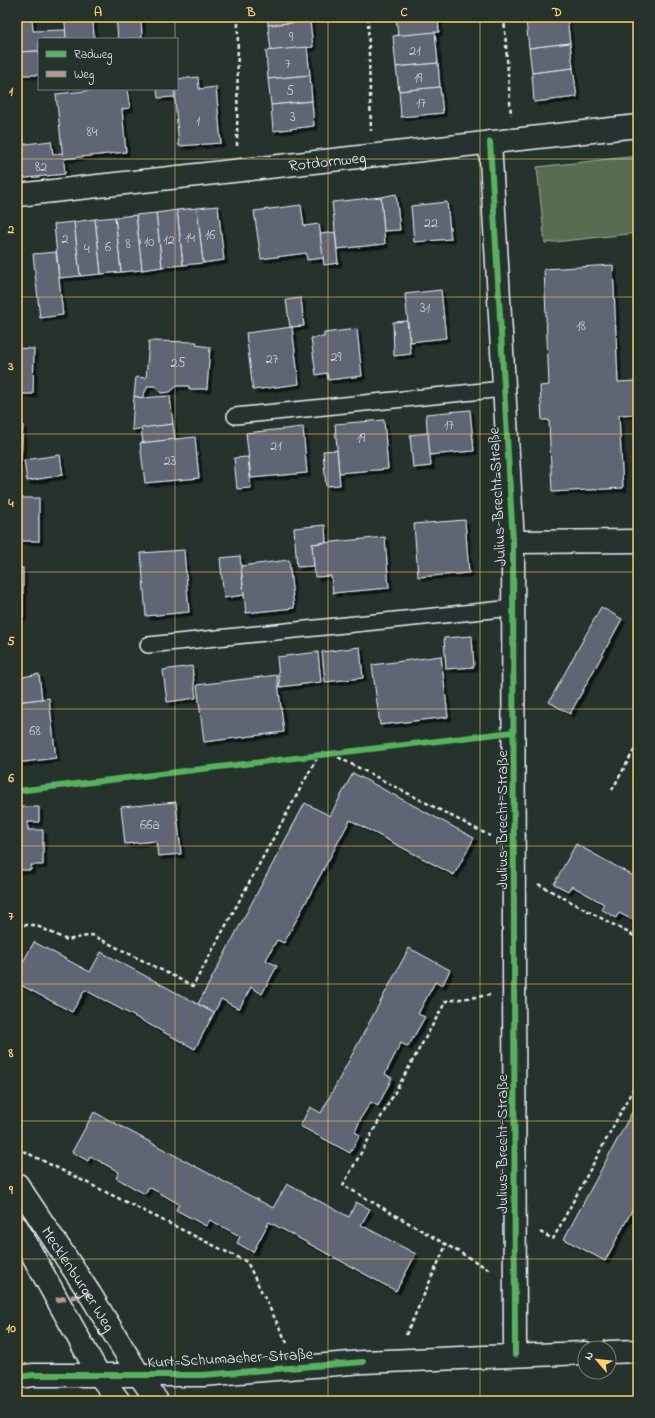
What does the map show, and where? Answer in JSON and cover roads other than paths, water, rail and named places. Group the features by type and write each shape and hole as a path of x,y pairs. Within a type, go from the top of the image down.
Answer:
{"street":[{"name":"Rotdornweg","path":"17,194 638,126"},
{"name":"Julius-Brecht-Straße","path":"490,142 503,389 513,542 515,1355"},
{"path":"513,542 638,541"},
{"name":"Mecklenburger Weg","path":"17,1184 90,1294 139,1375 157,1401"},
{"name":"Mecklenburger Weg","path":"17,1227 99,1375 118,1401"},
{"path":"617,1352 638,1351"},
{"name":"Kurt-Schumacher-Straße","path":"99,1375 203,1375 395,1361 577,1353"},
{"path":"17,1377 34,1375 99,1375"}],"lane":[{"path":"235,416 503,389"},
{"path":"148,645 513,608"}]}
